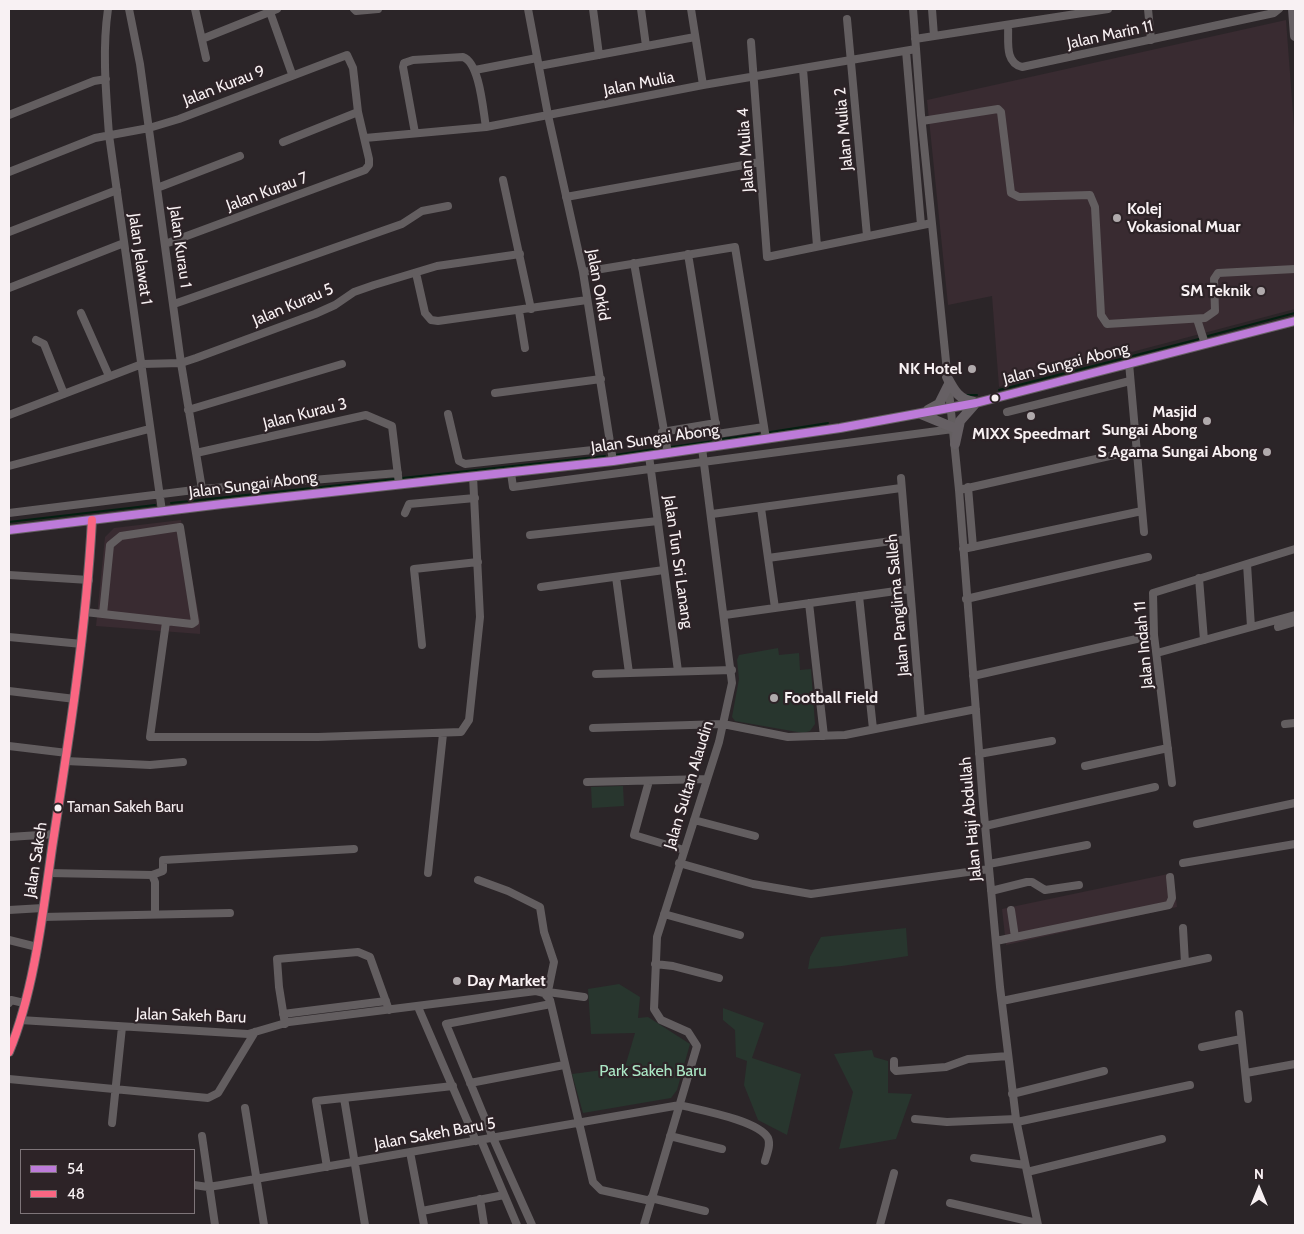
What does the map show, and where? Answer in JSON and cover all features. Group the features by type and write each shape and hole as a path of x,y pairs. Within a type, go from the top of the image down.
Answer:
{"street":[{"name":"Jalan Jelawat 1","path":"108,9 106,26 106,79 109,135 162,511"},
{"name":"Jalan Kurau 1","path":"129,9 140,64 181,363 202,488"},
{"path":"195,9 206,58"},
{"path":"354,9 356,12 378,9"},
{"name":"Jalan Orkid","path":"528,9 548,115 582,272 612,461"},
{"path":"593,9 599,55"},
{"path":"641,9 646,46"},
{"path":"692,9 703,85"},
{"name":"Jalan Haji Abdullah","path":"913,9 922,121 959,490 985,826 1002,1000 1016,1121 1038,1224"},
{"path":"932,9 934,36"},
{"path":"1056,9 1057,18"},
{"path":"915,38 1108,9"},
{"path":"1148,9 1151,40"},
{"name":"Jalan Marin 11","path":"1008,25 1010,58 1014,64 1022,67 1274,13 1279,9"},
{"path":"1293,9 1295,36"},
{"path":"202,39 273,10 292,74"},
{"name":"Jalan Mulia 2","path":"847,19 867,236"},
{"path":"539,66 695,37"},
{"name":"Jalan Mulia 4","path":"751,42 767,257 818,246"},
{"name":"Jalan Mulia","path":"366,138 486,127 703,85 916,49"},
{"path":"906,51 921,226"},
{"name":"Jalan Kurau 9","path":"9,172 95,138 149,128 178,118 347,55 353,68 358,112"},
{"path":"415,133 404,63 413,60 464,57 469,60 475,70 486,127"},
{"path":"475,70 537,58"},
{"path":"803,69 818,246 932,223"},
{"path":"9,114 86,84 106,79"},
{"path":"922,121 998,109 1002,118 1011,193 1019,197 1090,195 1094,207 1101,316 1107,324 1205,318 1215,311 1214,279 1218,273 1295,269"},
{"path":"283,142 358,112 366,138"},
{"name":"Jalan Kurau 7","path":"166,244 359,174 369,165 366,138"},
{"path":"157,188 240,156"},
{"path":"566,196 760,162"},
{"path":"503,180 531,309"},
{"path":"9,232 117,190"},
{"path":"174,304 402,224 422,211 448,206"},
{"path":"9,288 124,243"},
{"path":"582,272 735,246 766,438"},
{"name":"Jalan Kurau 5","path":"9,415 142,364 181,363 315,314 335,305 354,292 436,266 520,254"},
{"path":"688,254 719,445"},
{"path":"634,263 662,432 668,453"},
{"path":"416,273 427,317 438,321 587,300"},
{"path":"519,311 525,348"},
{"path":"81,313 109,376"},
{"path":"1197,319 1205,344"},
{"name":"Jalan Sungai Abong","path":"9,530 162,511 246,494 399,478 473,476 612,461 951,409 1295,321"},
{"path":"36,340 42,341 44,344 64,394"},
{"path":"1129,363 1144,532"},
{"path":"188,410 342,364"},
{"path":"495,393 600,379"},
{"path":"948,382 963,400 978,402"},
{"path":"919,414 939,404 948,382"},
{"path":"1008,412 1130,382"},
{"path":"1017,392 1021,408"},
{"path":"954,444 960,422 978,402"},
{"name":"Jalan Kurau 3","path":"196,453 361,414 392,426 399,478"},
{"path":"448,414 459,461 465,464 611,448"},
{"path":"919,414 937,419 952,428"},
{"path":"662,432 716,423"},
{"path":"717,434 764,427"},
{"path":"511,472 512,487 952,428"},
{"path":"9,466 149,429"},
{"name":"Jalan Sultan Alaudin","path":"680,1105 697,1046 688,1032 656,1016 654,1009 657,937 723,724 731,694 732,670 702,448"},
{"path":"959,490 1136,450"},
{"name":"Jalan Tun Sri Lanang","path":"649,456 678,671"},
{"path":"166,622 150,737 318,737 461,732 469,720 479,631 478,562 473,476"},
{"name":"Jalan Panglima Salleh","path":"901,478 921,720"},
{"path":"968,487 974,547"},
{"path":"9,513 160,495 202,488 246,494 282,490"},
{"path":"712,514 901,488"},
{"path":"405,513 408,504 475,498"},
{"path":"761,508 775,608"},
{"path":"963,549 1142,511"},
{"name":"Jalan Sakeh","path":"9,1052 11,1040 20,1020 43,912 76,699 89,580 92,520"},
{"path":"530,534 658,520"},
{"path":"85,612 166,622 192,624 195,622 180,527 121,536 110,545 103,614"},
{"path":"768,558 906,539"},
{"name":"Jalan Indah 11","path":"1172,783 1154,635 1153,593 1295,549"},
{"path":"966,599 1148,557"},
{"path":"422,645 414,568 478,562"},
{"path":"1247,564 1251,627"},
{"path":"541,587 664,570"},
{"path":"9,575 89,580"},
{"path":"616,577 629,673"},
{"path":"1199,578 1204,640"},
{"path":"725,615 910,589"},
{"path":"859,596 873,729"},
{"path":"809,603 824,736"},
{"path":"1157,653 1295,615"},
{"path":"1278,627 1295,622"},
{"path":"973,676 1154,635"},
{"path":"9,637 82,644"},
{"path":"596,674 732,670"},
{"path":"9,691 76,699"},
{"path":"593,728 723,724 788,737 824,736 976,710"},
{"path":"1285,724 1295,723"},
{"path":"428,873 442,734"},
{"path":"979,754 1052,741"},
{"path":"9,746 66,757 150,765 183,762"},
{"path":"1086,766 1168,748"},
{"path":"586,782 707,779"},
{"path":"649,781 634,835 684,850"},
{"path":"985,826 1155,787"},
{"path":"1197,824 1295,803"},
{"path":"694,820 755,836"},
{"path":"9,837 54,834"},
{"path":"1184,863 1295,844"},
{"path":"679,863 753,884 801,894 830,892 989,866 1087,845"},
{"path":"48,873 152,875 162,871 163,860 354,849"},
{"path":"152,875 155,882 155,913"},
{"path":"996,941 1169,905 1172,898 1170,877"},
{"path":"478,880 540,907 544,932 554,962 549,998 578,1122 596,1187 705,1211"},
{"path":"991,891 1027,882 1032,882 1045,890 1079,885"},
{"path":"9,910 43,912 230,913"},
{"path":"1011,910 1015,937"},
{"path":"664,914 740,935"},
{"path":"1183,928 1185,963"},
{"path":"9,940 36,947"},
{"path":"285,1024 276,961 278,958 365,953 370,957 389,1010"},
{"path":"1002,1000 1208,958"},
{"path":"655,964 673,966 719,978"},
{"name":"Jalan Sakeh Baru","path":"20,1020 236,1034 255,1032 285,1024 536,991 549,998 584,998"},
{"path":"532,1225 492,1138 448,1032 447,1023 549,998"},
{"path":"9,1003 11,1000 24,1003"},
{"path":"283,1014 386,1002"},
{"path":"418,1007 517,1225"},
{"path":"1239,1014 1248,1099"},
{"path":"112,1123 122,1027"},
{"path":"9,1079 208,1098 213,1097 223,1086 255,1032"},
{"path":"1202,1047 1241,1039"},
{"path":"894,1061 894,1069 896,1071 946,1067 968,1060 1008,1056"},
{"path":"1246,1073 1295,1064"},
{"path":"470,1083 564,1065"},
{"path":"1012,1094 1104,1071"},
{"path":"915,1119 947,1122 1016,1121 1190,1085"},
{"path":"327,1167 315,1102 453,1086"},
{"path":"344,1098 366,1225"},
{"path":"644,1225 680,1105 728,1117 760,1131 767,1136 769,1142 765,1161"},
{"name":"Jalan Sakeh Baru 5","path":"195,1185 208,1187 680,1105"},
{"path":"245,1108 264,1225"},
{"path":"202,1136 215,1225"},
{"path":"670,1136 722,1150"},
{"path":"974,1158 1026,1169 1162,1139"},
{"path":"410,1152 424,1225"},
{"path":"880,1225 894,1173"},
{"path":"422,1211 504,1195"},
{"path":"480,1199 484,1225"},
{"path":"950,1203 1038,1224"}],"shaded area":[{"name":"Kolej Vokasional Muar","path":"1286,20 1295,140 1295,309 999,387 992,296 948,305 927,100"},
{"path":"181,520 200,621 200,634 96,626 105,537 114,528"},
{"path":"1173,873 1177,907 1006,945 1002,909"}],"green space":[{"name":"Football Field","path":"778,648 779,655 799,653 800,670 811,669 815,724 810,731 803,733 735,721 732,717 739,679 737,660 739,655"},
{"path":"623,786 624,806 592,808 591,787"},
{"path":"906,928 908,956 808,969 810,957 821,937"},
{"name":"Park Sakeh Baru","path":"619,984 640,997 638,1018 648,1017 690,1044 677,1090 671,1098 583,1113 572,1074 625,1067 635,1033 591,1034 588,989"},
{"path":"723,1008 764,1023 752,1058 801,1074 787,1135 758,1120 744,1085 747,1061 736,1057 735,1030 723,1020"},
{"path":"872,1050 874,1057 888,1061 888,1093 912,1094 896,1139 839,1149 853,1092 834,1054"}],"waterway":[{"path":"1208,336 1295,313"},
{"path":"999,390 1199,339"},
{"path":"967,395 977,395"},
{"path":"770,432 828,423"},
{"path":"722,439 759,434"},
{"path":"671,447 713,441"},
{"path":"615,455 661,448"},
{"path":"402,478 605,456"},
{"path":"171,503 396,479"},
{"path":"9,522 155,505"}],"transit line":[{"name":"54","path":"9,530 222,504 613,461 840,428 976,403 1295,321"},
{"name":"48","path":"9,1052 25,1004 41,925 76,684 86,602 92,520"}],"place":[{"name":"Kolej Vokasional Muar","path":"1117,218"},
{"name":"SM Teknik","path":"1261,291"},
{"name":"NK Hotel","path":"972,369"},
{"name":"MIXX Speedmart","path":"1031,416"},
{"name":"Masjid Sungai Abong","path":"1207,421"},
{"name":"S Agama Sungai Abong","path":"1267,452"},
{"name":"Football Field","path":"774,698"},
{"name":"Taman Sakeh Baru","path":"58,808"},
{"name":"Day Market","path":"457,981"}]}
